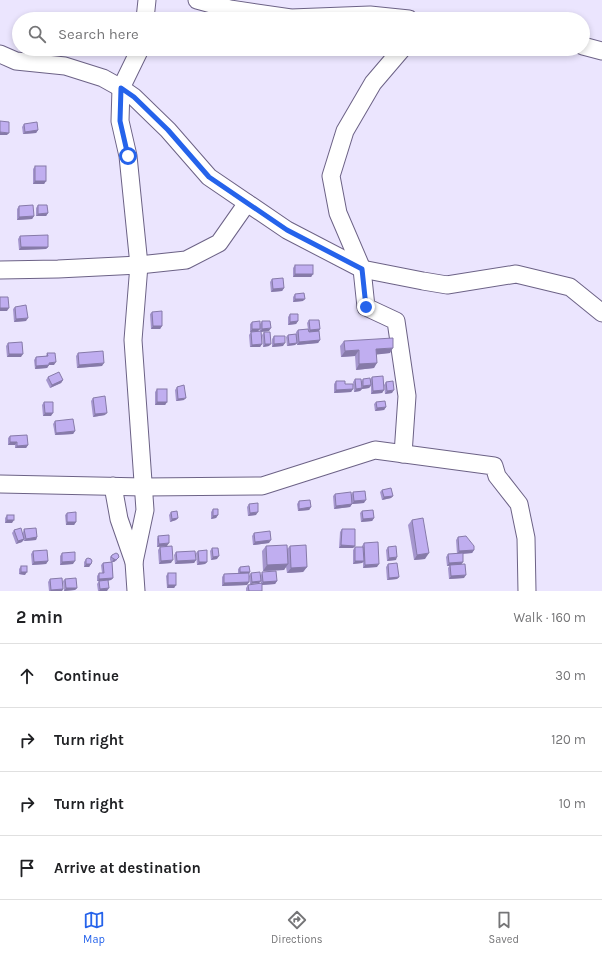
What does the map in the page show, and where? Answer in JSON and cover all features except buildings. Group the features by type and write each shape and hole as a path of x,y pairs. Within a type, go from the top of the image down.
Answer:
{"street":[{"path":"146,12 147,0"},
{"path":"197,0 230,9 250,12"},
{"path":"590,48 602,51"},
{"path":"0,54 16,60 64,66 103,78 121,88 134,97 168,130 209,177 287,230 362,269 423,282 447,285 516,274 570,287 602,313"},
{"path":"134,562 145,510 133,340 139,265 128,156 120,121 121,88 137,56"},
{"path":"396,56 373,83 345,131 331,176 338,213 362,269 366,307 396,321 407,396 403,454"},
{"path":"0,270 139,265 186,260 219,243 248,203"},
{"path":"0,484 144,487 262,486 376,450 494,466 497,476 519,504 526,538 527,591"},
{"path":"113,486 119,519 134,562 136,591"}],"route":[{"path":"128,156 120,121 121,88 134,97 168,130 209,177 287,230 362,269 366,307"}]}
